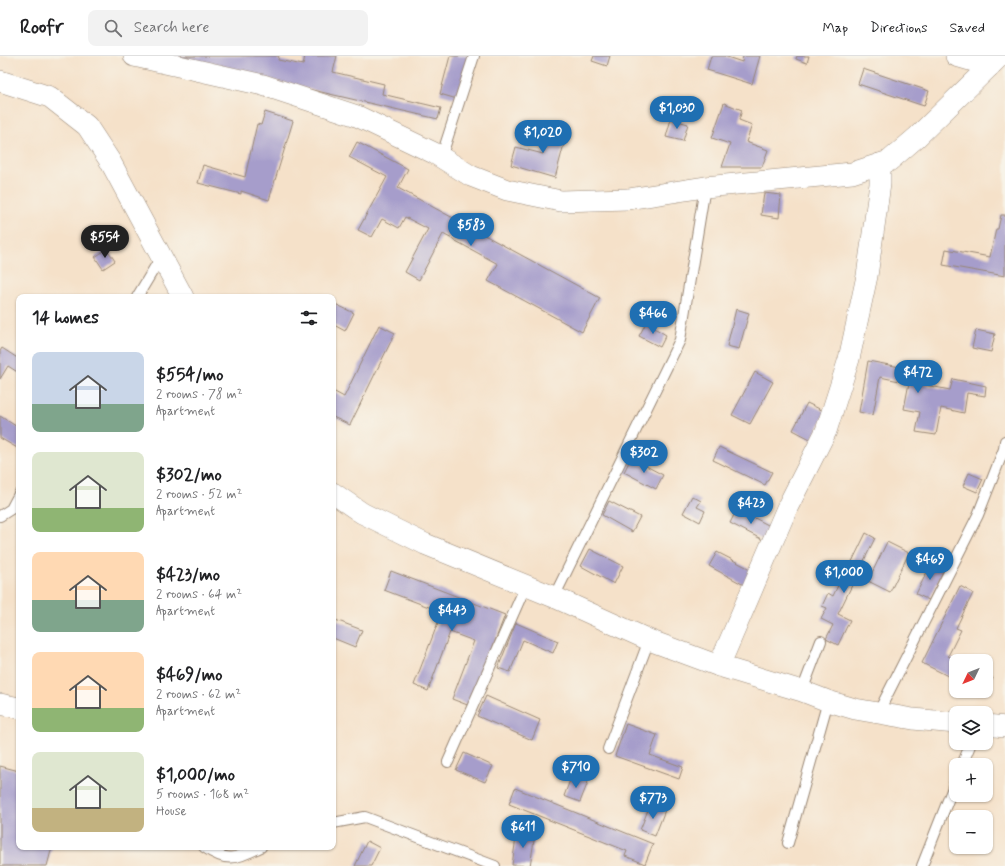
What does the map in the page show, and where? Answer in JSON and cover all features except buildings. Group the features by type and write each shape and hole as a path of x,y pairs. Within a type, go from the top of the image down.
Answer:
{"street":[{"path":"134,56 263,85 357,116 441,158 471,176 507,190 561,201 628,199 705,187 852,173 880,164 889,161 917,137 995,61"},
{"path":"956,56 995,61"},
{"path":"0,81 50,97 87,126 110,161 181,294"},
{"path":"719,666 787,508 826,431 849,359 867,276 880,184 880,164"},
{"path":"336,495 362,512 425,544 554,597 649,640 719,666 855,709 913,719 949,722"},
{"path":"0,704 16,707"},
{"path":"993,726 1005,727"}],"lane":[{"path":"441,158 474,56"},
{"path":"554,597 680,340 705,187"},
{"path":"138,294 161,257"},
{"path":"878,713 978,515 1004,449 1005,441"},
{"path":"0,516 11,509 16,500"},
{"path":"448,762 526,585"},
{"path":"608,749 649,640"},
{"path":"802,692 821,641"},
{"path":"788,843 828,701"},
{"path":"922,866 949,798"},
{"path":"336,822 365,817 495,866"},
{"path":"210,850 226,858 237,858 254,850"}]}
